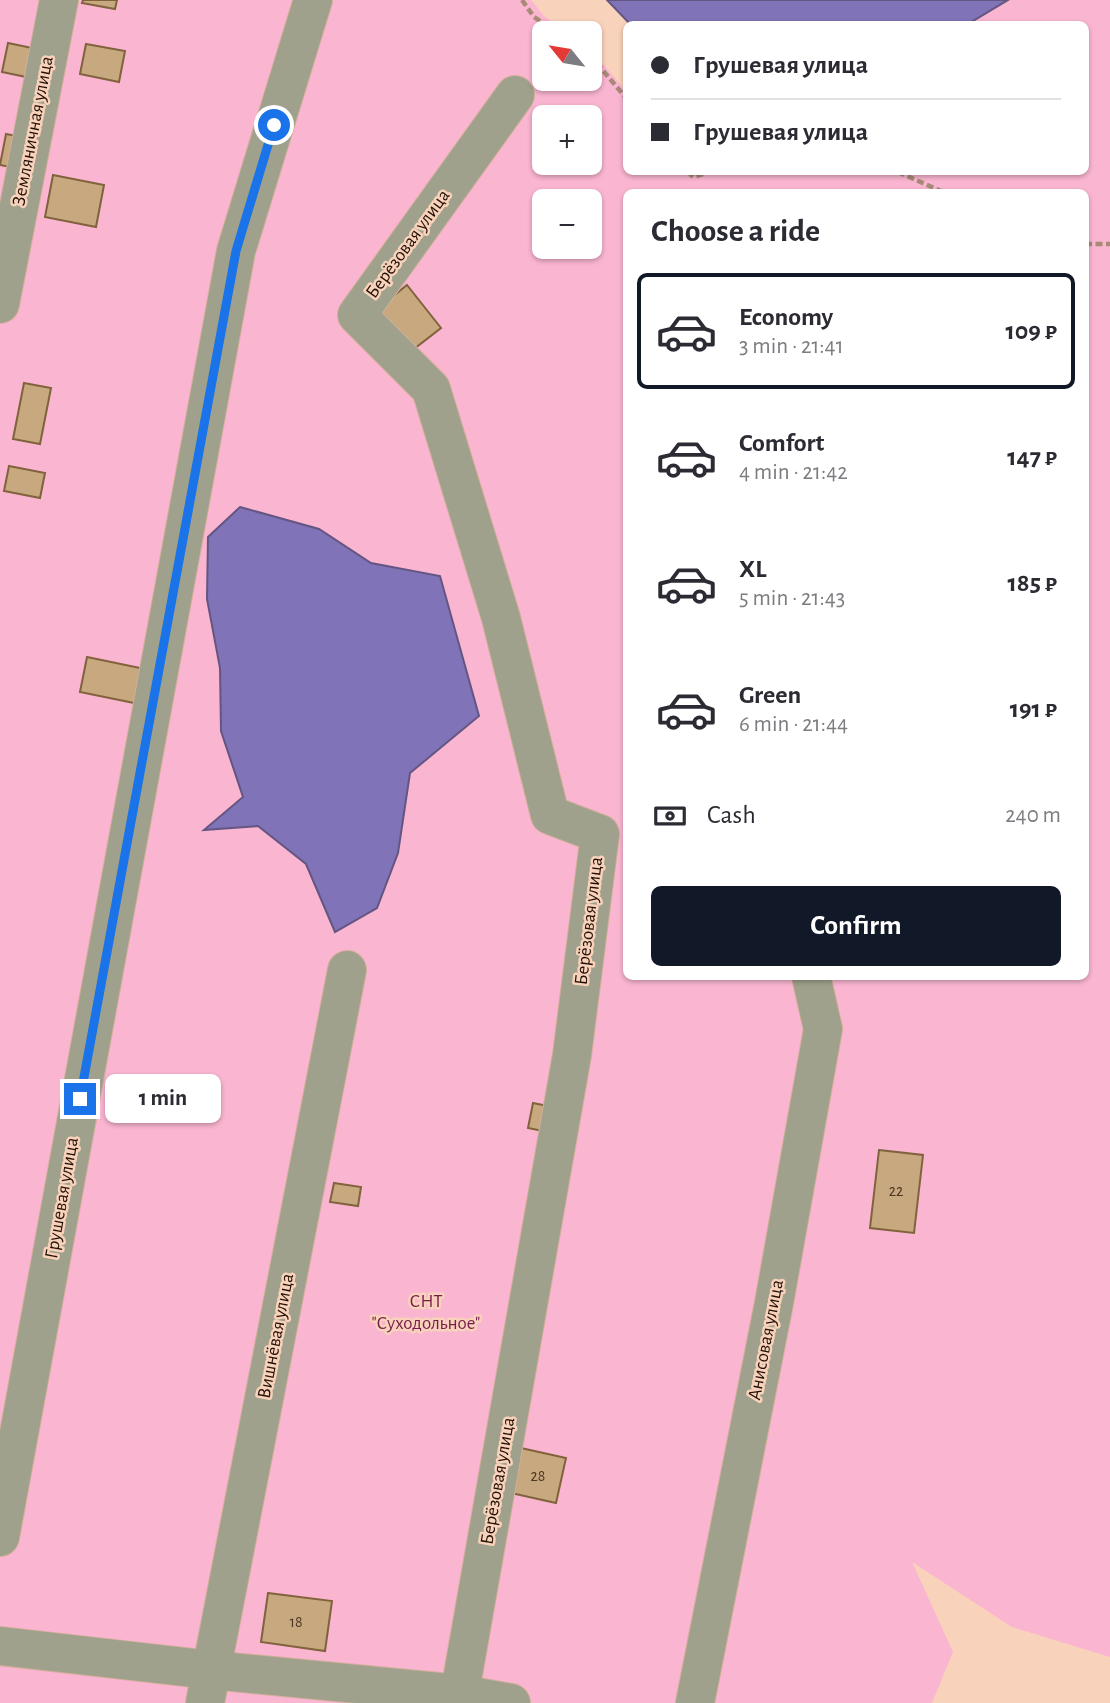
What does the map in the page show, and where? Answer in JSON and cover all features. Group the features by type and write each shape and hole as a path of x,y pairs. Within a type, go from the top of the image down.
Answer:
{"street":[{"name":"Земляничная улица","path":"0,304 59,0"},
{"name":"Грушевая улица","path":"0,1536 236,251 313,0"},
{"name":"Берёзовая улица","path":"459,1699 572,1055 600,834 550,816 501,618 431,389 357,315 515,95"},
{"name":"Вишнёвая улица","path":"208,1687 347,970"},
{"name":"Анисовая улица","path":"695,1703 774,1303 823,1029 812,980"},
{"path":"0,1646 208,1687 511,1703"}],"path":[{"path":"522,0 540,21"},
{"path":"602,69 623,94"},
{"path":"905,175 936,189"},
{"path":"1089,244 1110,244"}],"green space":[{"name":"СНТ \"Суходольное\"","path":"0,0 531,0 551,21 532,21 532,91 602,91 602,63 623,88 623,175 1089,175 1089,21 973,21 1008,0 1110,0 1110,1657 1012,1627 912,1562 953,1652 932,1703 0,1703"}],"shaded area":[{"path":"607,0 1008,0 973,21 627,21"},
{"path":"240,507 319,529 371,563 440,576 479,716 410,773 398,853 377,908 335,932 306,864 258,826 204,830 243,797 221,731 220,668 207,599 208,537"}],"building":[{"path":"83,0 117,0 115,9 82,3"},
{"path":"8,43 37,49 31,78 2,72"},
{"path":"86,44 125,51 119,82 80,74"},
{"path":"6,134 27,138 21,169 0,165"},
{"path":"53,175 104,185 96,227 45,217"},
{"path":"407,285 441,328 410,352 376,310"},
{"path":"24,383 51,388 40,444 13,439"},
{"path":"9,466 45,473 40,498 4,491"},
{"path":"87,657 145,669 139,704 80,692"},
{"path":"533,1103 558,1108 553,1133 528,1128"},
{"path":"879,1150 923,1155 914,1233 870,1228"},
{"path":"334,1183 361,1187 358,1206 330,1202"},
{"path":"521,1448 566,1458 556,1503 511,1493"},
{"path":"268,1593 332,1601 325,1651 261,1642"}],"route":[{"path":"80,1099 236,251 274,125"}]}
